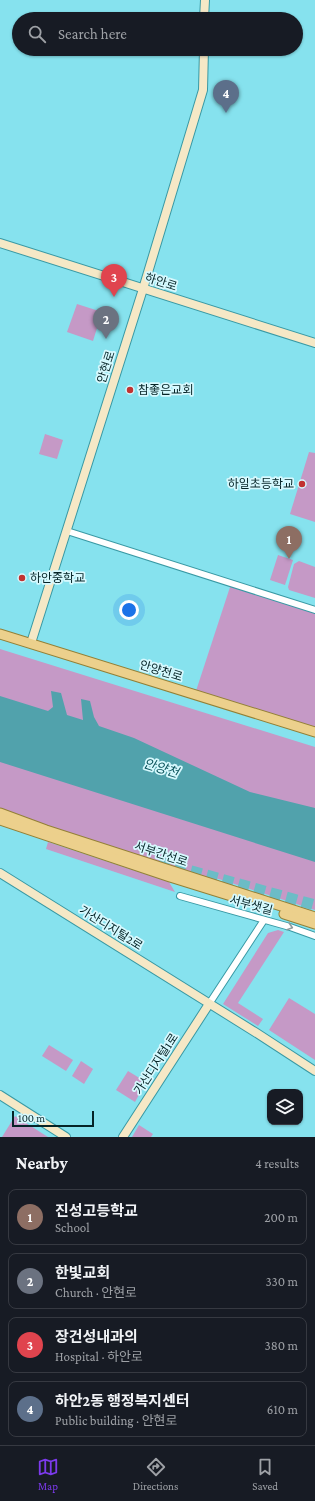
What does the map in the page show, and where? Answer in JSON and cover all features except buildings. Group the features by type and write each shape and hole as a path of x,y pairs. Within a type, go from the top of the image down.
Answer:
{"main road":[{"name":"안양천로","path":"0,634 315,732"},
{"name":"서부간선로","path":"0,813 46,830 315,917"},
{"name":"서부간선로","path":"0,821 315,924"}],"street":[{"path":"204,12 205,0"},
{"name":"안현로","path":"31,643 144,289 203,90 204,56"},
{"name":"하안로","path":"0,243 315,343"},
{"path":"67,531 315,610"},
{"name":"가산디지털2로","path":"0,873 315,1071"},
{"name":"서부샛길","path":"180,896 290,927 315,936"},
{"path":"209,1004 264,920"},
{"name":"가산디지털1로","path":"124,1137 209,1004"},
{"path":"0,1095 66,1137"}],"shaded area":[{"path":"77,304 102,312 93,341 67,332"},
{"path":"45,434 63,440 57,459 39,454"},
{"path":"309,452 315,453 315,522 290,514"},
{"path":"278,555 293,560 285,585 270,580"},
{"path":"299,561 315,567 315,598 289,590 288,587 294,564"},
{"path":"231,584 315,610 315,732 195,694"},
{"path":"0,649 315,747 315,910 219,879 204,877 0,810"},
{"path":"48,842 169,882 175,892 46,849"},
{"path":"278,930 284,932 238,1003 263,1019 258,1026 223,1004 268,933"},
{"path":"289,998 315,1014 315,1060 269,1030"},
{"path":"49,1045 73,1060 66,1071 42,1056"},
{"path":"81,1061 93,1069 84,1084 72,1076"},
{"path":"128,1071 146,1082 135,1102 116,1090"},
{"path":"15,1116 48,1137 2,1137"},
{"path":"139,1125 153,1134 151,1137 132,1137"}],"water":[{"name":"안양천","path":"51,691 61,693 67,715 83,720 81,699 90,701 94,717 99,726 134,738 250,792 315,808 315,862 0,762 0,696 48,711 53,707"}],"tunnel":[{"path":"159,862 315,905"}],"place":[{"name":"하안2동 행정복지센터","path":"226,113"},
{"name":"장건성내과의","path":"114,297"},
{"name":"한빛교회","path":"106,339"},
{"name":"참좋은교회","path":"130,390"},
{"name":"하일초등학교","path":"302,484"},
{"name":"진성고등학교","path":"289,559"},
{"name":"하안중학교","path":"22,578"}]}
